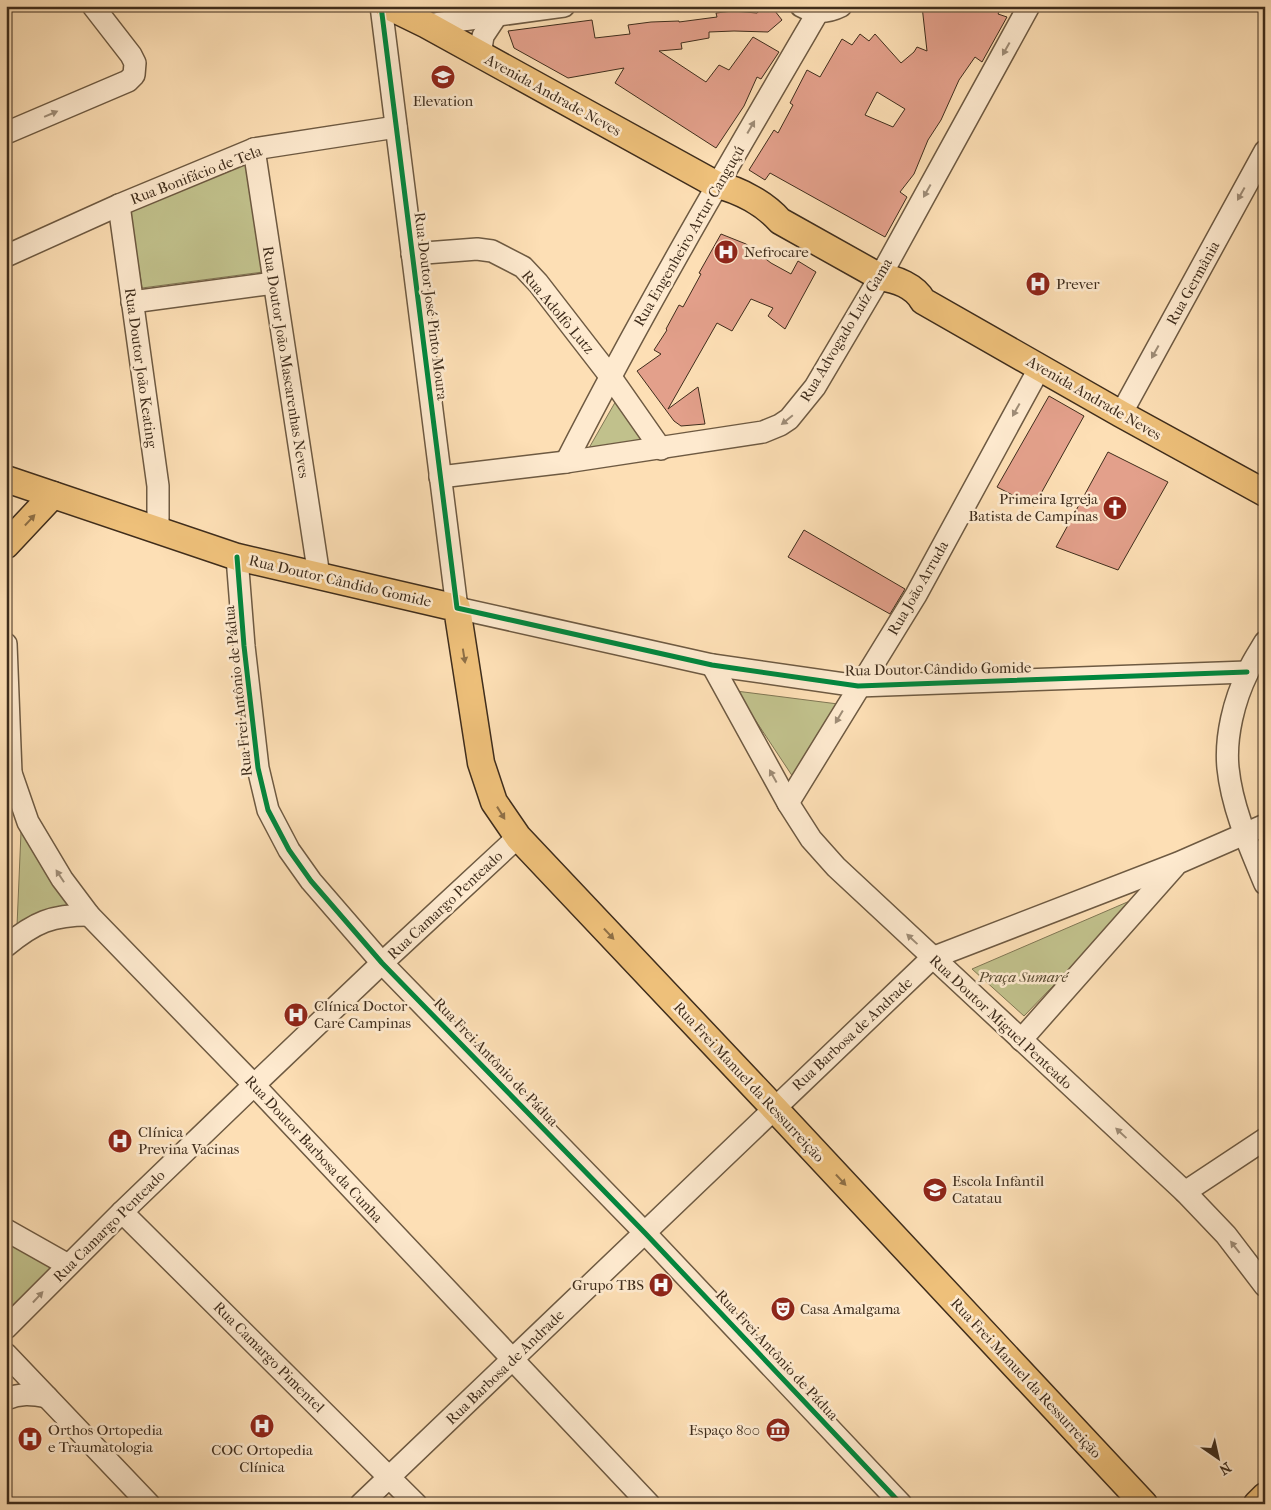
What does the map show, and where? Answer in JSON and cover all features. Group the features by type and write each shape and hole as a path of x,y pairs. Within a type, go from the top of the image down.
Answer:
{"main road":[{"name":"Avenida Andrade Neves","path":"388,6 427,25 717,185 731,188 771,211 780,221 880,277 887,287 914,303 923,301 1120,414 1265,493"},
{"name":"Rua Doutor Cândido Gomide","path":"6,479 237,557 457,608"},
{"path":"6,545 53,495"},
{"name":"Rua Frei Manuel da Ressurreição","path":"457,608 481,763 494,802 518,837 1144,1504"},
{"path":"1257,1504 1265,1496"}],"street":[{"path":"6,133 128,82 134,76 135,63 131,55 93,6"},
{"name":"Rua Doutor José Pinto Moura","path":"381,6 457,608"},
{"path":"427,25 564,6"},
{"path":"809,9 829,11 841,6"},
{"name":"Rua Advogado Luíz Gama","path":"440,477 661,449 763,432 780,426 789,419 815,387 880,277 1029,6"},
{"name":"Rua Engenheiro Artur Canguçú","path":"566,462 610,376 717,185 809,9"},
{"path":"480,55 483,36 497,15"},
{"name":"Rua Bonifácio de Tela","path":"6,256 119,205 254,149 396,127"},
{"name":"Rua Doutor João Mascarenhas Neves","path":"254,149 319,576"},
{"name":"Rua Germânia","path":"1120,414 1265,151"},
{"name":"Rua Doutor João Keating","path":"119,205 158,486 158,531"},
{"name":"Rua Adolfo Lutz","path":"412,254 477,249 492,251 523,267 538,283 610,376 661,449"},
{"path":"132,302 274,284"},
{"name":"Rua João Arruda","path":"788,803 858,686 916,595 1040,367"},
{"name":"Rua Frei Antônio de Pádua","path":"237,557 244,646 258,768 268,810 289,850 311,880 382,963 646,1233 901,1504"},
{"name":"Rua Doutor Cândido Gomide","path":"457,608 712,665 858,686 1247,672"},
{"path":"1265,642 1247,672 1236,704 1230,729 1228,768 1235,802 1245,834 1265,884"},
{"path":"6,644 10,773 6,803"},
{"name":"Rua Doutor Miguel Penteado","path":"712,665 788,803 811,839 836,867 932,958 1184,1192 1226,1235 1265,1286"},
{"name":"Rua Doutor Barbosa da Cunha","path":"10,773 28,822 62,880 89,915 254,1085 649,1504"},
{"name":"Rua Barbosa de Andrade","path":"361,1504 932,958 1178,863 1265,825"},
{"name":"Rua Camargo Penteado","path":"6,1328 122,1212 254,1085 518,837"},
{"path":"1021,1040 1178,863"},
{"path":"6,946 43,921 67,915 89,915"},
{"path":"1184,1192 1265,1138"},
{"name":"Rua Camargo Pimentel","path":"122,1212 416,1504"},
{"path":"6,1230 68,1265"},
{"path":"6,1354 149,1504"},
{"path":"6,1399 13,1396 32,1394 47,1397"}],"green space":[{"path":"248,161 263,272 142,288 130,210"},
{"path":"617,399 645,442 589,448"},
{"path":"736,691 838,704 795,780"},
{"path":"21,832 46,873 70,905 17,926"},
{"name":"Praça Sumaré","path":"1139,897 1024,1016 972,969"},
{"path":"6,1241 62,1268 6,1327"}],"building":[{"path":"765,6 771,6 782,20 768,32 709,32 709,38 681,43 682,49 659,51 706,82 719,65 729,70 753,37 779,52 761,79 757,77 744,106 716,148 615,83 624,68 568,78 514,48 508,31 592,20 595,38 630,34 628,25 651,22 679,22 717,17 716,13 733,11 757,13"},
{"path":"922,6 1002,6 998,14 1007,17 982,62 975,57 959,80 941,120 928,140 914,174 900,192 907,197 885,237 770,173 765,180 749,170 774,130 778,133 793,105 790,103 807,70 820,77 842,39 852,45 860,34 869,41 875,34 901,63 917,47 927,51","holes":["877,92 905,109 893,127 865,115"]},
{"path":"721,234 746,244 771,263 791,274 798,261 816,272 785,329 768,316 773,308 751,299 732,331 717,323 668,409 698,387 705,424 681,426 674,421 637,371 661,354 654,350 667,330 679,305 683,307 701,274 699,273"},
{"path":"1049,396 1084,416 1034,506 997,487"},
{"name":"Primeira Igreja Batista de Campinas","path":"1108,452 1168,482 1118,570 1056,547"},
{"path":"804,530 905,589 890,614 788,557"}],"cycle path":[{"path":"381,6 457,608 712,665 858,686 1247,672"},
{"path":"237,557 244,646 258,768 268,810 289,850 311,881 382,963 645,1233 901,1504"}],"place":[{"name":"Elevation","path":"443,77"},
{"name":"Nefrocare","path":"726,252"},
{"name":"Prever","path":"1038,284"},
{"name":"Primeira Igreja Batista de Campinas","path":"1115,508"},
{"name":"Clínica Doctor Care Campinas","path":"296,1015"},
{"name":"Clínica Previna Vacinas","path":"120,1141"},
{"name":"Escola Infantil Catatau","path":"935,1190"},
{"name":"Grupo TBS","path":"661,1285"},
{"name":"Casa Amalgama","path":"783,1309"},
{"name":"COC Ortopedia Clínica","path":"262,1426"},
{"name":"Espaço 800","path":"778,1430"},
{"name":"Orthos Ortopedia e Traumatologia","path":"30,1439"}]}
